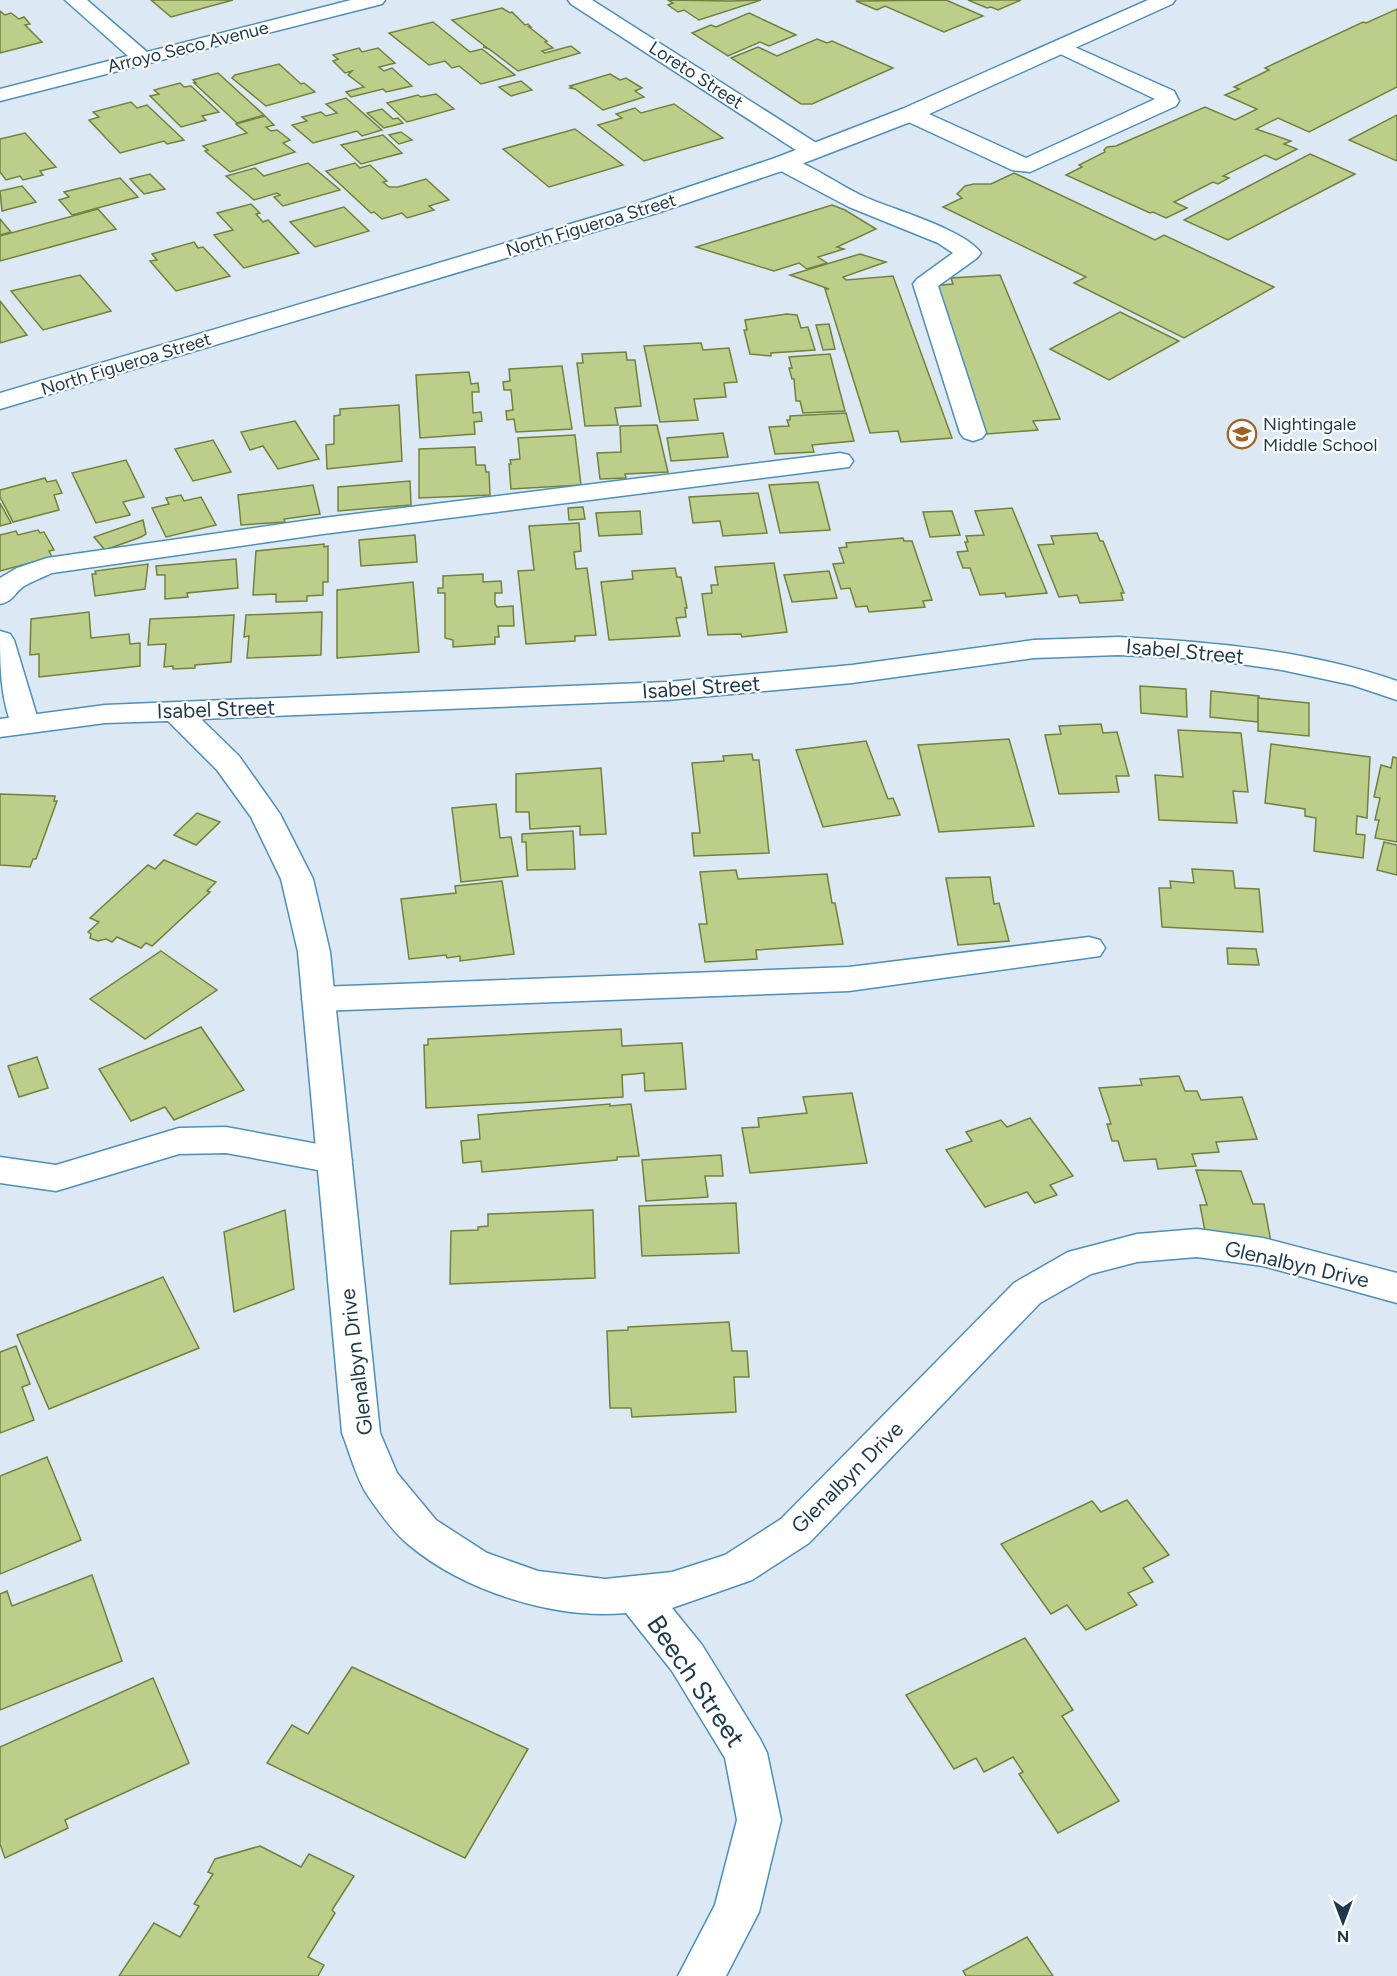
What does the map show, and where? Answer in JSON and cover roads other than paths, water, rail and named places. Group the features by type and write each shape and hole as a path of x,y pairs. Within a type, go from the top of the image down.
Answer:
{"street":[{"path":"75,0 143,59"},
{"name":"Arroyo Seco Avenue","path":"0,95 375,0"},
{"name":"Loreto Street","path":"578,0 813,151"},
{"name":"North Figueroa Street","path":"0,401 650,208 783,163 910,114 1165,0"},
{"path":"910,114 1020,165 1030,165 1168,101 1166,96 1061,47"},
{"path":"783,163 857,202 946,238 969,253 925,284 974,433"},
{"path":"0,596 2,591 22,576 47,566 312,528 840,461"},
{"path":"0,640 12,725"},
{"name":"Isabel Street","path":"12,725 105,714 667,691 852,674 1034,649 1118,646 1205,650 1282,661 1359,678 1397,691"},
{"name":"Glenalbyn Drive","path":"175,711 228,763 265,814 297,879 314,952 361,1433 381,1483 422,1532 473,1566 538,1589 605,1597 672,1590 738,1568 795,1531 1027,1293 1082,1262 1137,1248 1197,1243 1263,1252 1397,1288"},
{"path":"319,999 849,979 1089,948"},
{"path":"0,1170 56,1178 179,1142 226,1140 334,1160"},
{"name":"Beech Street","path":"635,1593 687,1658 745,1752 759,1820 736,1912 700,1976"}],"place":[{"name":"Nightingale Middle School","path":"1242,434"}]}
